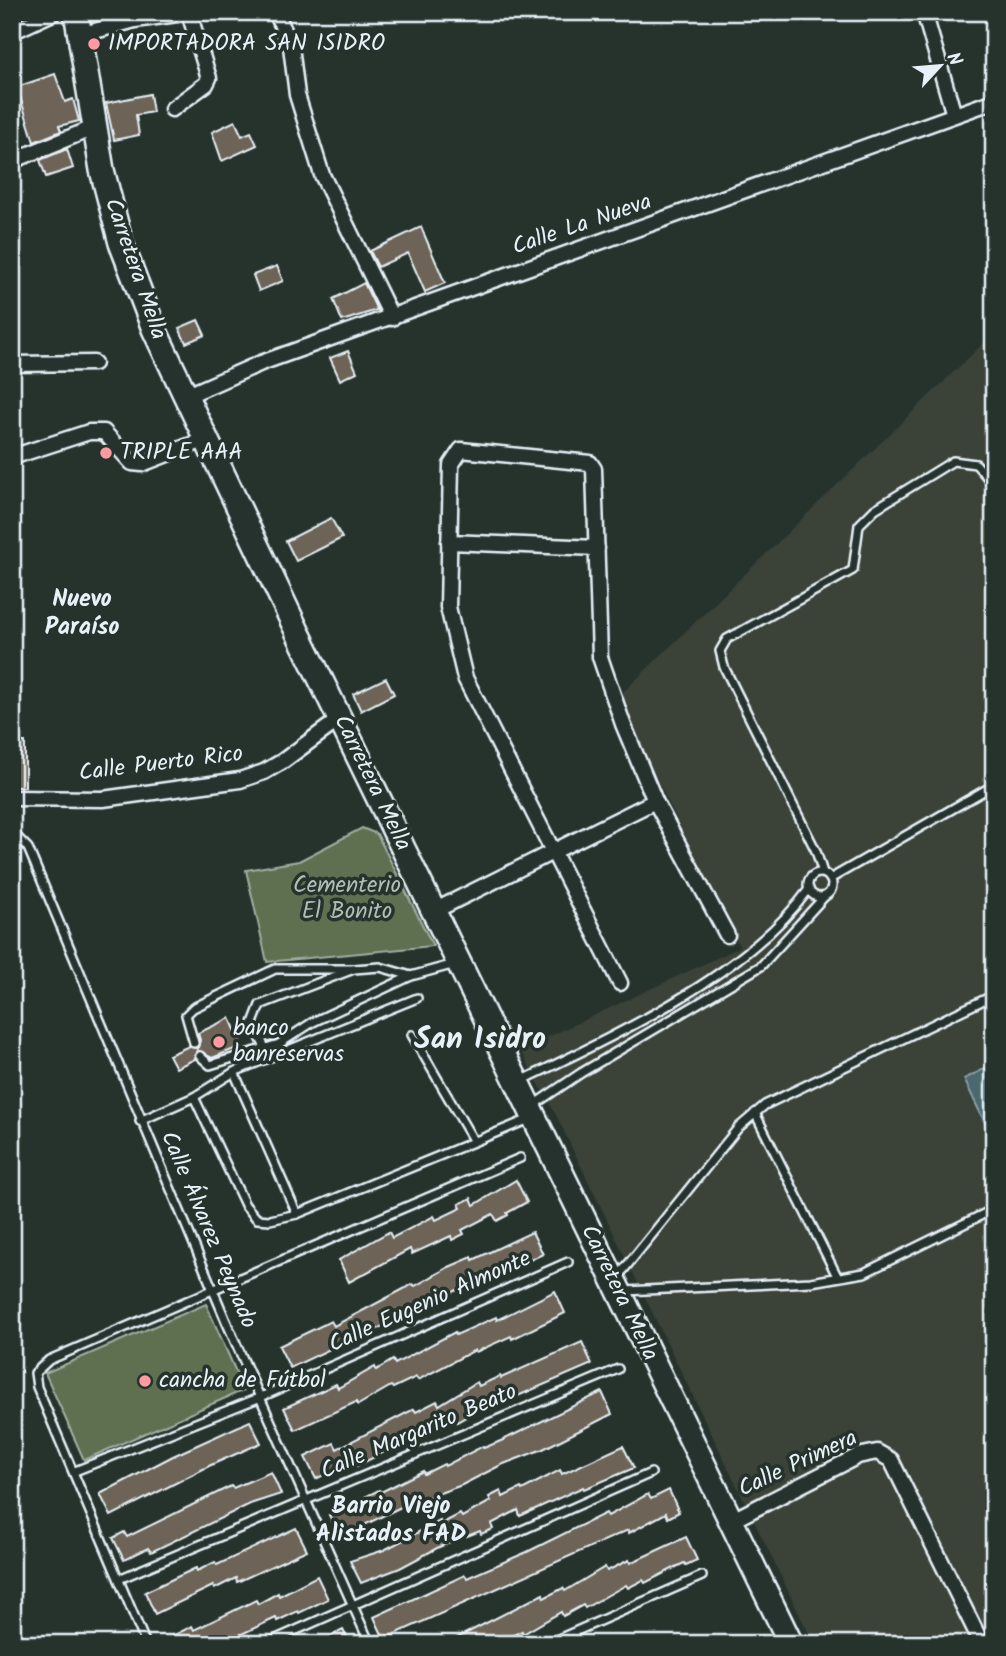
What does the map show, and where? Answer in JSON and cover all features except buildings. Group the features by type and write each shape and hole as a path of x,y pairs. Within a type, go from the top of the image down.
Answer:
{"main road":[{"name":"Carretera Mella","path":"76,12 93,128 121,243 154,329 458,963 519,1082 615,1287 791,1644"}],"street":[{"path":"12,32 55,12"},
{"path":"276,12 291,46 297,95 322,175 392,318"},
{"path":"924,12 954,115"},
{"path":"80,36 135,20 190,13 209,78 206,84 172,109"},
{"name":"Calle La Nueva","path":"186,396 261,363 994,101"},
{"path":"12,162 93,128"},
{"path":"12,364 94,363"},
{"path":"12,457 89,432 104,432 132,463 142,464 205,439"},
{"path":"620,983 465,678 448,607 451,465 461,450 590,463 594,469 600,657 623,724 655,801 727,935"},
{"path":"449,542 597,548"},
{"name":"Calle Puerto Rico","path":"12,798 103,799 240,780 284,761 341,718"},
{"path":"434,911 655,801"},
{"name":"Calle Primera","path":"729,1522 858,1456 877,1452 891,1460 982,1644"}],"lane":[{"path":"194,1097 245,1205 257,1219 270,1220 297,1214 533,1112 581,1073 761,966 832,888 830,879 822,873 816,851 724,667 720,651 727,639 853,570 859,525 875,509 953,461 976,464 994,485"},
{"path":"830,879 994,785"},
{"name":"Calle Álvarez Peynado","path":"12,832 28,848 140,1121 370,1644"},
{"path":"519,1082 571,1058 717,976 744,957 809,889 811,877 822,873"},
{"path":"809,889 812,894 824,897"},
{"path":"200,1056 210,1065 265,1049 294,1036 313,1022 411,976 458,963"},
{"path":"194,1043 186,1015 192,1008 275,969 380,967 411,976"},
{"path":"265,1049 253,1023 260,1005 354,969"},
{"path":"615,1287 738,1128 755,1114 777,1099 994,995"},
{"path":"140,1121 194,1097 234,1072 417,998"},
{"path":"412,1035 473,1140"},
{"path":"234,1072 297,1214"},
{"path":"755,1114 837,1276"},
{"path":"146,1644 75,1471 37,1387 35,1373 48,1360 520,1158"},
{"path":"615,1287 811,1282 864,1273 994,1209"},
{"name":"Calle Eugenio Almonte","path":"75,1471 261,1397 568,1262"},
{"name":"Calle Margarito Beato","path":"119,1579 618,1369"},
{"path":"265,1644 651,1473"},
{"path":"547,1644 702,1576"}],"shaded area":[{"path":"992,335 994,1644 814,1644 556,1115 520,1050 740,947 617,698"}],"green space":[{"name":"Cementerio El Bonito","path":"362,828 377,834 433,946 267,962 246,870 299,861"},
{"name":"cancha de Fútbol","path":"206,1304 244,1390 84,1460 45,1373"}],"water":[{"path":"994,1064 994,1124 987,1127 964,1079"}],"place":[{"name":"IMPORTADORA SAN ISIDRO","path":"94,44"},
{"name":"TRIPLE AAA","path":"106,453"},
{"name":"banco banreservas","path":"219,1042"},
{"name":"cancha de Fútbol","path":"145,1381"}],"district":[{"name":"Nuevo Paraíso","path":"82,613"},
{"name":"San Isidro","path":"480,1040"},
{"name":"Barrio Viejo Alistados FAD","path":"391,1520"}]}
